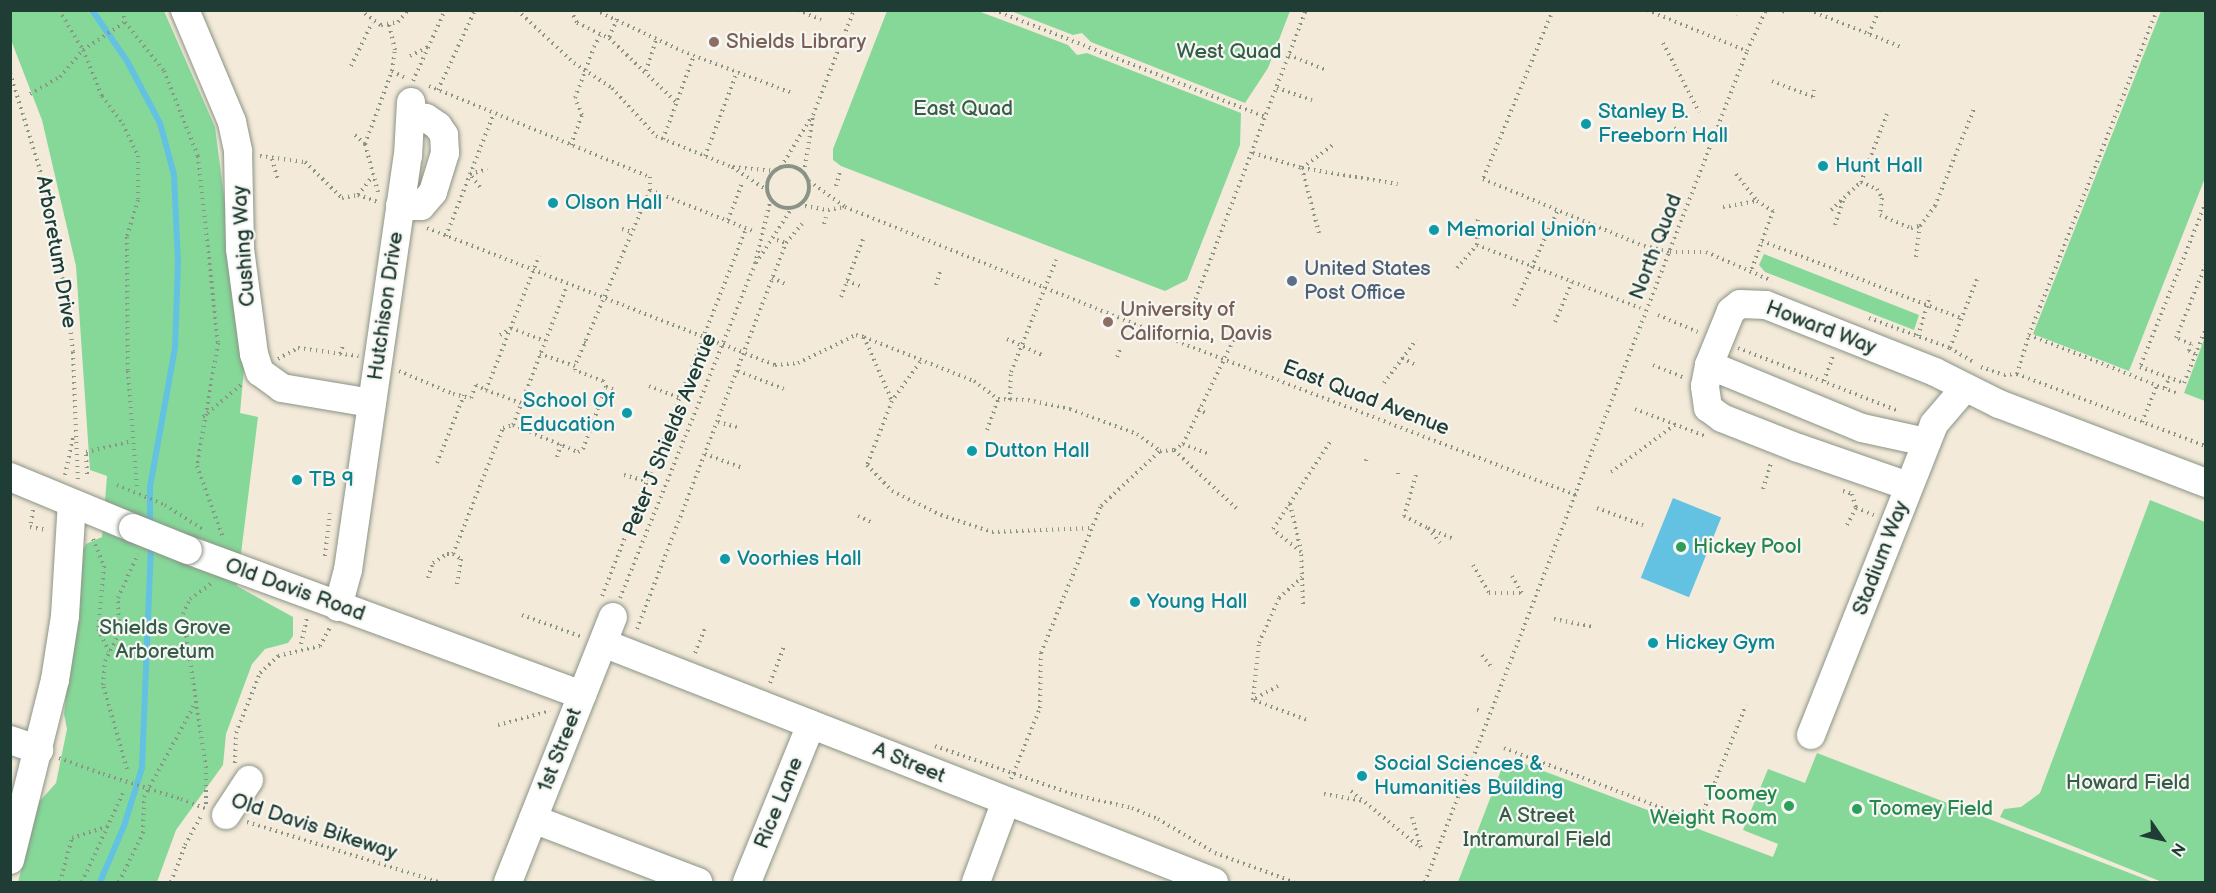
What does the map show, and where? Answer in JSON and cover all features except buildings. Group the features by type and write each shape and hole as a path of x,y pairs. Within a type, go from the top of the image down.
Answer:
{"street":[{"name":"Cushing Way","path":"185,10 232,122 238,151 240,249 254,354 260,372 282,388 360,401"},
{"path":"388,208 421,206 433,192 446,153 444,135 438,126 426,118 423,99"},
{"name":"Hutchison Drive","path":"338,607 348,570 360,401 388,208"},
{"name":"Howard Way","path":"1908,486 1845,466 1714,414 1704,399 1698,372 1731,311 1752,302 1931,370 1964,389 2205,483"},
{"path":"1698,372 1862,428 1926,442"},
{"name":"Stadium Way","path":"1811,735 1926,442 1939,415 1964,389"},
{"name":"Old Davis Road","path":"10,477 72,503 136,541 188,550 582,695"},
{"path":"10,860 39,750 65,616 72,503"},
{"name":"1st Street","path":"508,882 607,627"},
{"name":"A Street","path":"607,627 811,724 1214,882"},
{"name":"Rice Lane","path":"747,882 811,724"},
{"path":"10,740 39,750"},
{"path":"215,807 241,776"},
{"path":"976,882 1006,801"},
{"path":"533,819 698,882"}],"path":[{"path":"59,10 83,50 102,96 123,124 138,156 138,200 127,237 132,441 137,488"},
{"path":"123,10 125,22 164,71 198,156 218,343 203,417 197,466 228,552 227,566 217,580 190,599 183,614 206,768 215,807 185,845 171,882"},
{"path":"360,10 372,22 389,25 408,10"},
{"path":"423,99 415,73 445,10"},
{"path":"423,99 475,10"},
{"path":"517,10 574,63 612,88 646,128 662,139 732,167 768,190 771,198 780,206 792,208 799,205 808,195 809,181 804,173 794,167 781,167"},
{"path":"572,10 577,23 609,38 676,102"},
{"path":"595,10 694,55 792,93"},
{"path":"732,167 774,171 781,167 813,115 854,10"},
{"path":"994,10 1266,117"},
{"path":"1189,316 1306,10"},
{"path":"1552,10 1483,179 1644,246 1670,252 1695,250 1781,284"},
{"path":"1647,10 1747,51"},
{"path":"1734,10 1736,16"},
{"name":"North Quad","path":"1425,882 1747,51 1766,10"},
{"path":"1809,10 1901,47"},
{"path":"1869,34 1879,10"},
{"path":"2017,374 2029,335 2157,10"},
{"path":"801,11 821,20"},
{"path":"609,38 617,19"},
{"path":"30,94 60,77 83,50 125,22"},
{"path":"351,66 372,22"},
{"path":"364,144 392,71 395,50 389,25"},
{"path":"571,145 582,115 575,98 600,34"},
{"path":"646,71 657,38"},
{"path":"1663,43 1699,112"},
{"path":"410,56 429,47"},
{"path":"662,139 694,55"},
{"path":"1289,55 1324,69"},
{"path":"705,156 737,72"},
{"name":"Arboretum Drive","path":"10,73 46,189 66,297 73,362 74,435 65,476 71,486 78,481 79,471 79,447 74,435"},
{"path":"1772,81 1813,97 1814,90"},
{"path":"1277,88 1312,99"},
{"path":"423,99 494,113 650,177 650,190 575,366 575,370 603,381 606,387 615,390"},
{"path":"1916,257 1920,226 1935,206 1974,109"},
{"path":"446,236 494,113"},
{"path":"1831,210 1861,182 1887,114"},
{"path":"804,173 813,115"},
{"path":"1674,128 1690,135"},
{"path":"355,135 364,144 373,176 388,208"},
{"path":"1302,168 1333,145"},
{"path":"238,151 272,159 305,162 342,198 358,195 446,236 744,355 775,365 798,363 856,335 920,362 974,381 998,399 1070,409 1137,434 1160,451"},
{"path":"1253,153 1302,168 1398,184"},
{"path":"272,159 278,180"},
{"path":"1302,168 1319,233"},
{"path":"470,174 487,169"},
{"path":"768,190 774,171"},
{"path":"836,186 840,172"},
{"path":"470,174 480,187"},
{"path":"1736,174 1756,201 1776,212 1751,271"},
{"path":"358,195 373,176"},
{"name":"East Quad Avenue","path":"809,181 845,207 1222,359 1576,495"},
{"path":"1861,182 1877,189 1882,198 1880,215 1911,228 1920,226"},
{"path":"728,220 742,184"},
{"path":"650,190 755,232"},
{"name":"Peter J Shields Avenue","path":"607,627 755,264 771,198"},
{"path":"1834,225 1844,198"},
{"path":"1723,207 1756,201"},
{"path":"2205,202 2140,367 2184,382 2205,328"},
{"name":"East Quad Avenue","path":"799,205 828,210 845,207"},
{"name":"Peter J Shields Avenue","path":"755,264 792,208"},
{"path":"1514,306 1558,210"},
{"path":"1457,268 1477,245 1478,215"},
{"path":"824,224 826,216"},
{"path":"607,627 705,454 786,243 802,224"},
{"path":"607,627 647,481 746,228"},
{"path":"622,229 632,232"},
{"path":"840,297 864,239"},
{"path":"777,240 786,243"},
{"path":"1762,241 1961,318"},
{"path":"1477,245 1640,308"},
{"path":"486,390 539,256"},
{"path":"1010,400 1011,372 1056,261"},
{"path":"2195,354 2189,351 2192,344 2176,338 2205,264"},
{"path":"936,285 940,272"},
{"path":"772,279 788,285"},
{"path":"1950,348 1977,279"},
{"path":"847,281 863,287"},
{"path":"1554,322 1572,282"},
{"path":"513,425 567,286"},
{"path":"1918,336 1930,296"},
{"path":"1658,315 1704,334"},
{"path":"1862,316 1950,348 1981,367 2004,375 2017,374 2205,446"},
{"path":"500,335 511,328"},
{"path":"511,328 545,341"},
{"path":"1006,801 1014,771 1040,708 1041,653 1090,528 1110,495 1160,451 1174,450 1183,444 1222,359 1236,335"},
{"path":"2029,335 2179,394"},
{"path":"864,337 892,401"},
{"path":"1007,339 1044,356"},
{"path":"1384,383 1416,340"},
{"path":"584,343 590,344"},
{"path":"357,345 355,356 360,401"},
{"path":"1729,345 1908,414"},
{"path":"340,354 343,346"},
{"path":"1117,357 1120,346"},
{"path":"272,362 298,348 361,358"},
{"path":"540,354 575,366"},
{"path":"1820,392 1834,354"},
{"path":"1402,358 1416,365"},
{"path":"920,362 892,401 867,465 892,491 941,515 992,532 1090,528"},
{"path":"1653,365 1698,372"},
{"path":"395,369 453,394 471,398 476,386 521,404"},
{"path":"738,371 784,388"},
{"path":"2150,383 2154,372"},
{"path":"2165,388 2170,377"},
{"path":"203,417 245,382"},
{"path":"2142,422 2157,385"},
{"path":"650,386 680,398"},
{"path":"453,554 503,428 513,425 578,452 583,449 606,387"},
{"path":"437,463 464,395"},
{"path":"987,430 998,399"},
{"path":"1198,409 1207,414"},
{"path":"718,423 740,428"},
{"path":"1611,472 1676,424"},
{"path":"87,474 86,452 132,441"},
{"path":"1301,552 1274,529 1330,442"},
{"path":"1183,444 1207,453"},
{"path":"558,457 561,445"},
{"path":"1174,450 1237,509"},
{"path":"705,454 743,468"},
{"path":"1763,489 1771,463"},
{"path":"1398,468 1398,474"},
{"path":"1416,475 1404,516 1452,538"},
{"path":"624,476 647,481"},
{"path":"117,485 165,505"},
{"path":"1410,496 1416,499"},
{"path":"1290,504 1301,552 1303,604"},
{"path":"34,507 30,527 47,530"},
{"path":"1597,508 1643,525"},
{"path":"1847,525 1856,508"},
{"path":"858,516 873,522"},
{"path":"1428,528 1440,543"},
{"path":"91,536 104,566 98,629 109,652"},
{"path":"127,769 103,685 109,652 119,633 118,598 136,541"},
{"path":"428,579 433,563 447,554 453,554 461,560 456,589"},
{"path":"1473,566 1489,593 1522,594 1512,576"},
{"path":"1254,700 1259,643 1280,598 1302,577"},
{"path":"241,776 236,733 260,673 278,656 320,646 338,607"},
{"path":"522,615 647,633"},
{"path":"301,644 307,618"},
{"path":"1554,619 1594,627"},
{"path":"695,653 705,628"},
{"path":"770,682 784,646"},
{"path":"685,649 706,657"},
{"path":"1482,655 1492,669"},
{"path":"759,678 780,687"},
{"path":"1254,700 1278,686"},
{"path":"1254,700 1306,720"},
{"path":"119,882 143,833 142,812 149,787 196,702"},
{"path":"1504,748 1699,822 1746,705"},
{"path":"498,725 551,711"},
{"path":"924,742 1014,771 1075,795 1132,808 1158,819 1215,853 1294,882"},
{"name":"Old Davis Bikeway","path":"39,750 103,774 181,799 215,807 440,882"},
{"path":"1351,790 1421,848 1412,817"},
{"path":"82,882 123,793"},
{"path":"1324,794 1365,802"},
{"path":"1659,807 1662,799"},
{"path":"60,882 72,838 108,826"}],"green space":[{"name":"Shields Grove Arboretum","path":"10,11 164,11 215,127 245,357 240,413 258,417 237,586 293,617 293,636 288,643 265,649 252,664 226,734 223,765 176,830 157,882 18,882 38,803 56,783 67,729 64,714 82,552 86,544 102,537 107,476 90,470 76,266 42,120 11,40"},
{"name":"East Quad","path":"887,11 978,11 1068,45 1077,55 1087,53 1241,113 1240,145 1187,280 1165,291 841,166 833,160 833,149"},
{"name":"West Quad","path":"1011,11 1290,11 1268,68 1245,103 1091,42 1082,33 1073,35"},
{"path":"2161,11 2205,11 2205,178 2129,371 2033,334"},
{"path":"1764,254 1919,315 1914,330 1765,272 1759,265"},
{"path":"2205,337 2206,401 2184,393"},
{"name":"Howard Field","path":"2150,500 2205,522 2205,882 2162,882 2000,817 2004,809 2021,807 2040,793"},
{"name":"A Street Intramural Field","path":"1817,753 2153,882 1458,882 1506,757 1773,857 1778,844 1743,830 1768,769 1805,783"}],"water":[{"name":"Hickey Pool","path":"1673,498 1721,517 1689,597 1641,578"}],"waterway":[{"path":"92,10 127,61 160,123 174,175 178,262 175,348 150,487 150,527"},
{"path":"100,882 124,826 142,768 151,543"}],"place":[{"name":"Shields Library","path":"714,42"},
{"name":"Stanley B. Freeborn Hall","path":"1586,124"},
{"name":"Hunt Hall","path":"1823,166"},
{"name":"Olson Hall","path":"553,203"},
{"name":"Memorial Union","path":"1434,230"},
{"name":"United States Post Office","path":"1292,281"},
{"name":"University of California, Davis","path":"1108,322"},
{"name":"School Of Education","path":"627,413"},
{"name":"Dutton Hall","path":"972,451"},
{"name":"TB 9","path":"297,480"},
{"name":"Hickey Pool","path":"1681,547"},
{"name":"Voorhies Hall","path":"725,559"},
{"name":"Young Hall","path":"1135,602"},
{"name":"Hickey Gym","path":"1653,643"},
{"name":"Social Sciences & Humanities Building","path":"1362,776"},
{"name":"Toomey Weight Room","path":"1789,806"},
{"name":"Toomey Field","path":"1857,809"}]}
